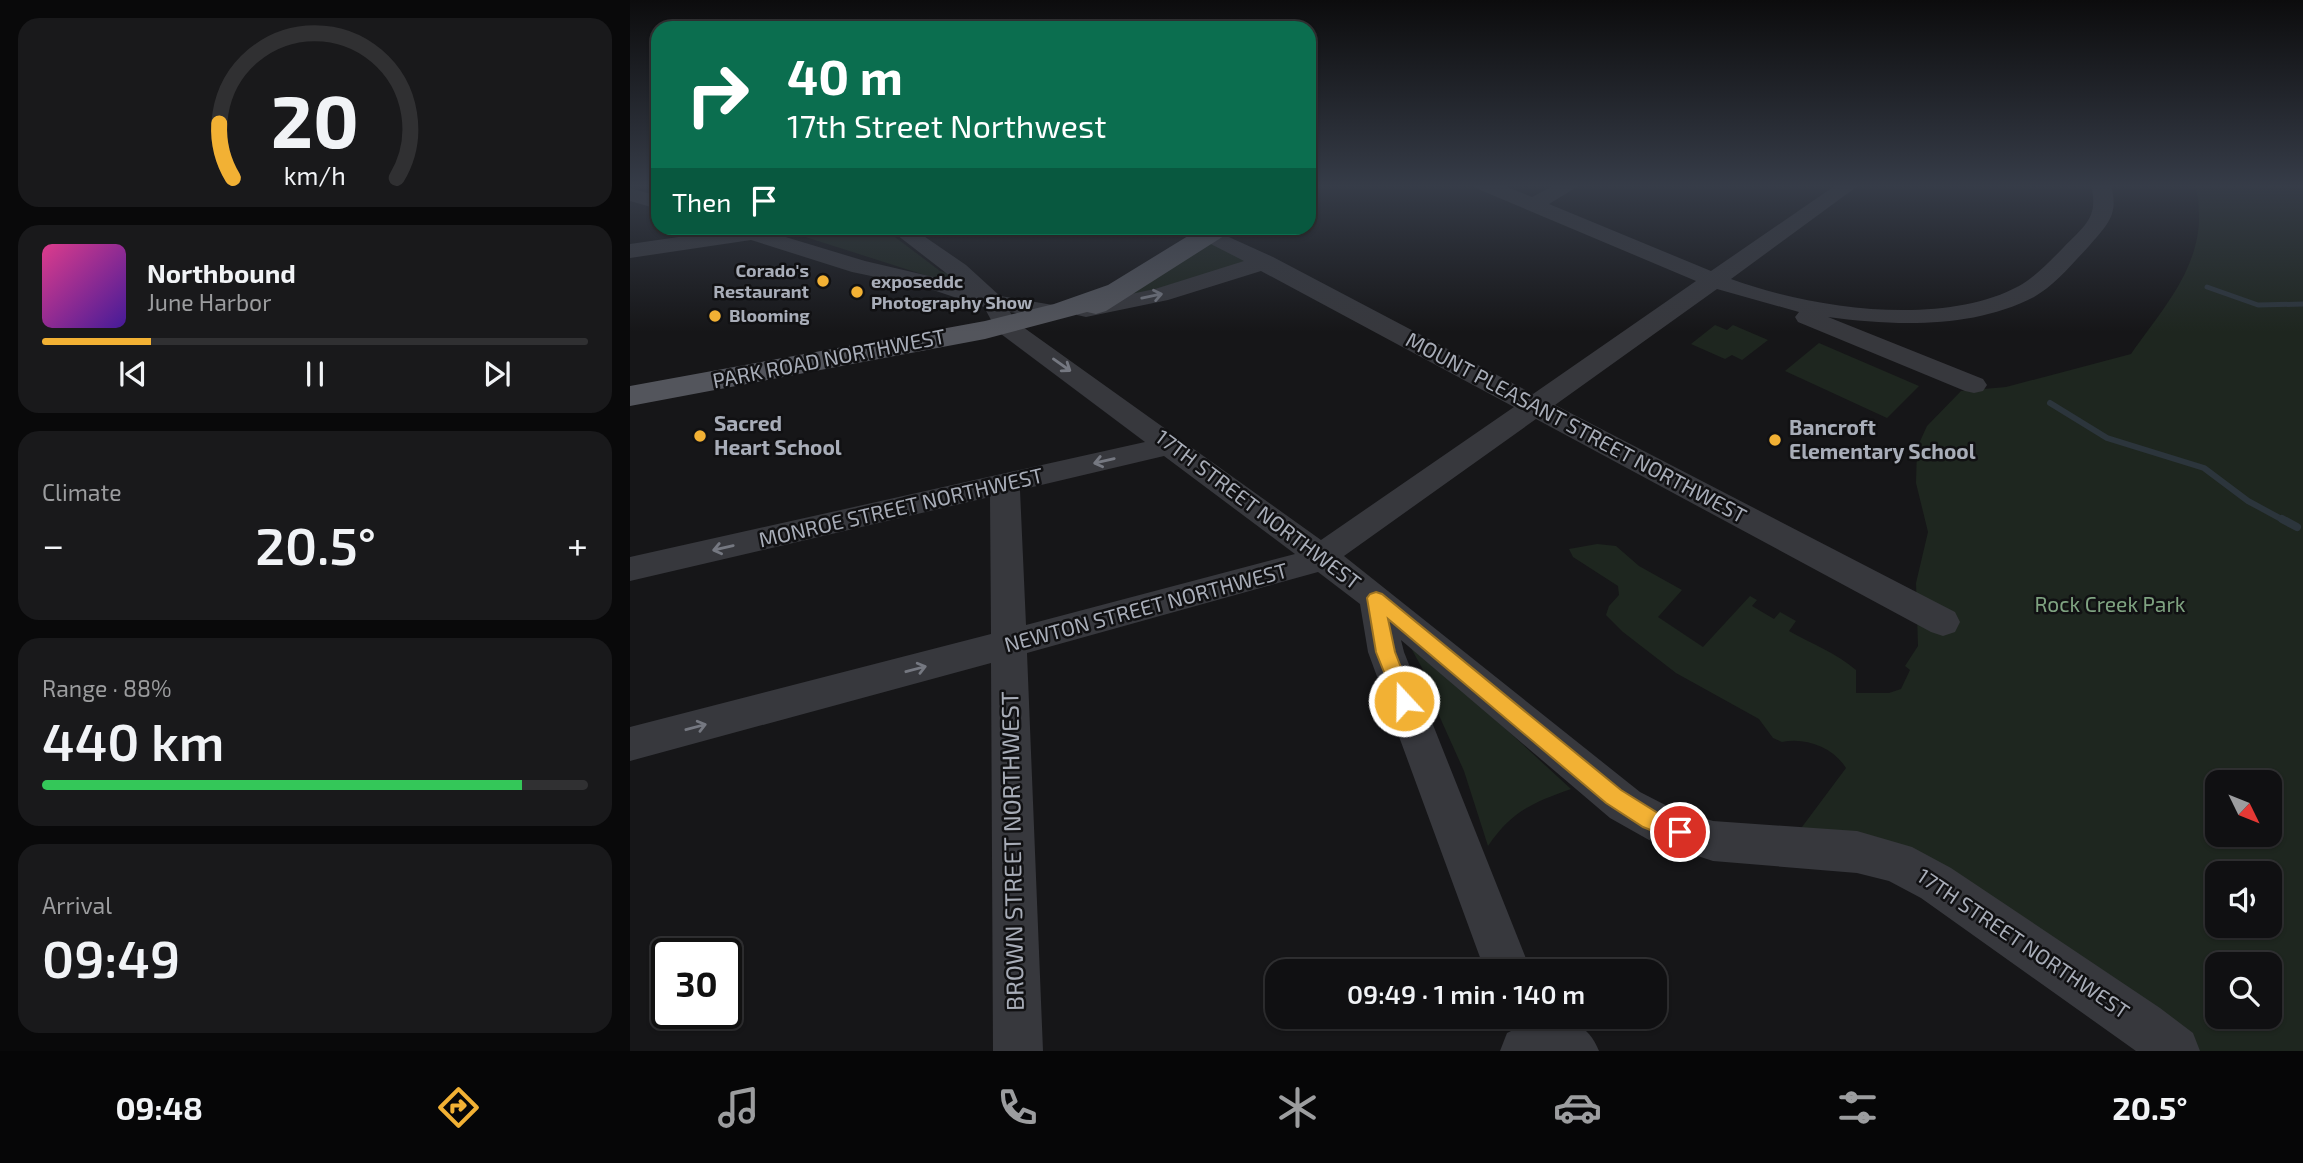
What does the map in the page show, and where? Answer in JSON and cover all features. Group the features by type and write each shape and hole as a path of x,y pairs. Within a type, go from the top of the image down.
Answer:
{"main road":[{"name":"PARK ROAD NORTHWEST","path":"630,396 1109,298 1208,235"}],"street":[{"path":"1604,234 1752,293 1790,303 1844,311 1921,314 1968,310 2014,297 2041,281 2086,234"},
{"name":"NEWTON STREET NORTHWEST","path":"630,744 1301,566 1321,556 1779,234"},
{"path":"630,251 717,235"},
{"path":"760,235 860,267 910,293 1034,314"},
{"name":"17TH STREET NORTHWEST","path":"909,235 958,270 1034,314 1171,445 1376,598 1614,796 1644,816 1680,832 1713,841 1857,852 1907,866 1936,883 2143,1025 2175,1051"},
{"name":"MOUNT PLEASANT STREET NORTHWEST","path":"1221,235 1265,262 1534,407 1942,622"},
{"path":"860,267 905,259 916,252 921,243"},
{"name":"PARK ROAD NORTHWEST","path":"1034,314 1160,295 1265,262"},
{"path":"1790,303 1817,321 1974,385"},
{"name":"MONROE STREET NORTHWEST","path":"630,569 1171,445"},
{"name":"BROWN STREET NORTHWEST","path":"1005,484 1018,1051"},
{"path":"1376,598 1385,652 1503,959"}],"green space":[{"name":"Rock Creek Park","path":"2198,234 2303,234 2303,1051 2194,1051 2087,971 1799,831 1846,768 1834,754 1818,745 1800,741 1782,742 1773,738 1759,719 1676,673 1623,632 1606,615 1609,606 1619,595 1618,586 1573,557 1569,549 1597,544 1616,546 1639,566 1682,590 1658,617 1703,647 1750,596 1757,600 1752,606 1774,619 1780,612 1796,621 1789,631 1856,670 1856,693 1889,693 1901,689 1910,670 1905,666 1918,646 1916,583 1928,532 1916,483 1917,448 1927,426 1961,391 2006,387 2131,354 2166,306 2193,254"},
{"path":"799,235 892,235 940,271 949,273 962,282 956,285"},
{"path":"1211,242 1246,261 1245,264 1122,299"},
{"path":"1715,325 1727,330 1733,325 1768,340 1742,360 1732,355 1725,359 1691,344"},
{"path":"1819,343 1919,386 1887,418 1785,371"},
{"path":"1411,648 1422,652 1571,789 1545,799 1515,816 1488,846 1464,771 1433,702 1422,668"}],"waterway":[{"path":"2207,287 2258,305 2303,304"},
{"path":"2050,403 2107,438 2204,468 2248,501 2285,521"},
{"path":"2282,519 2297,527"}],"place":[{"name":"Corado's Restaurant","path":"823,281"},
{"name":"exposeddc Photography Show","path":"857,292"},
{"name":"Blooming","path":"715,316"},
{"name":"Sacred Heart School","path":"700,436"},
{"name":"Bancroft Elementary School","path":"1775,440"}],"route":[{"path":"1404,701 1385,652 1376,598 1625,805 1680,832"}]}
